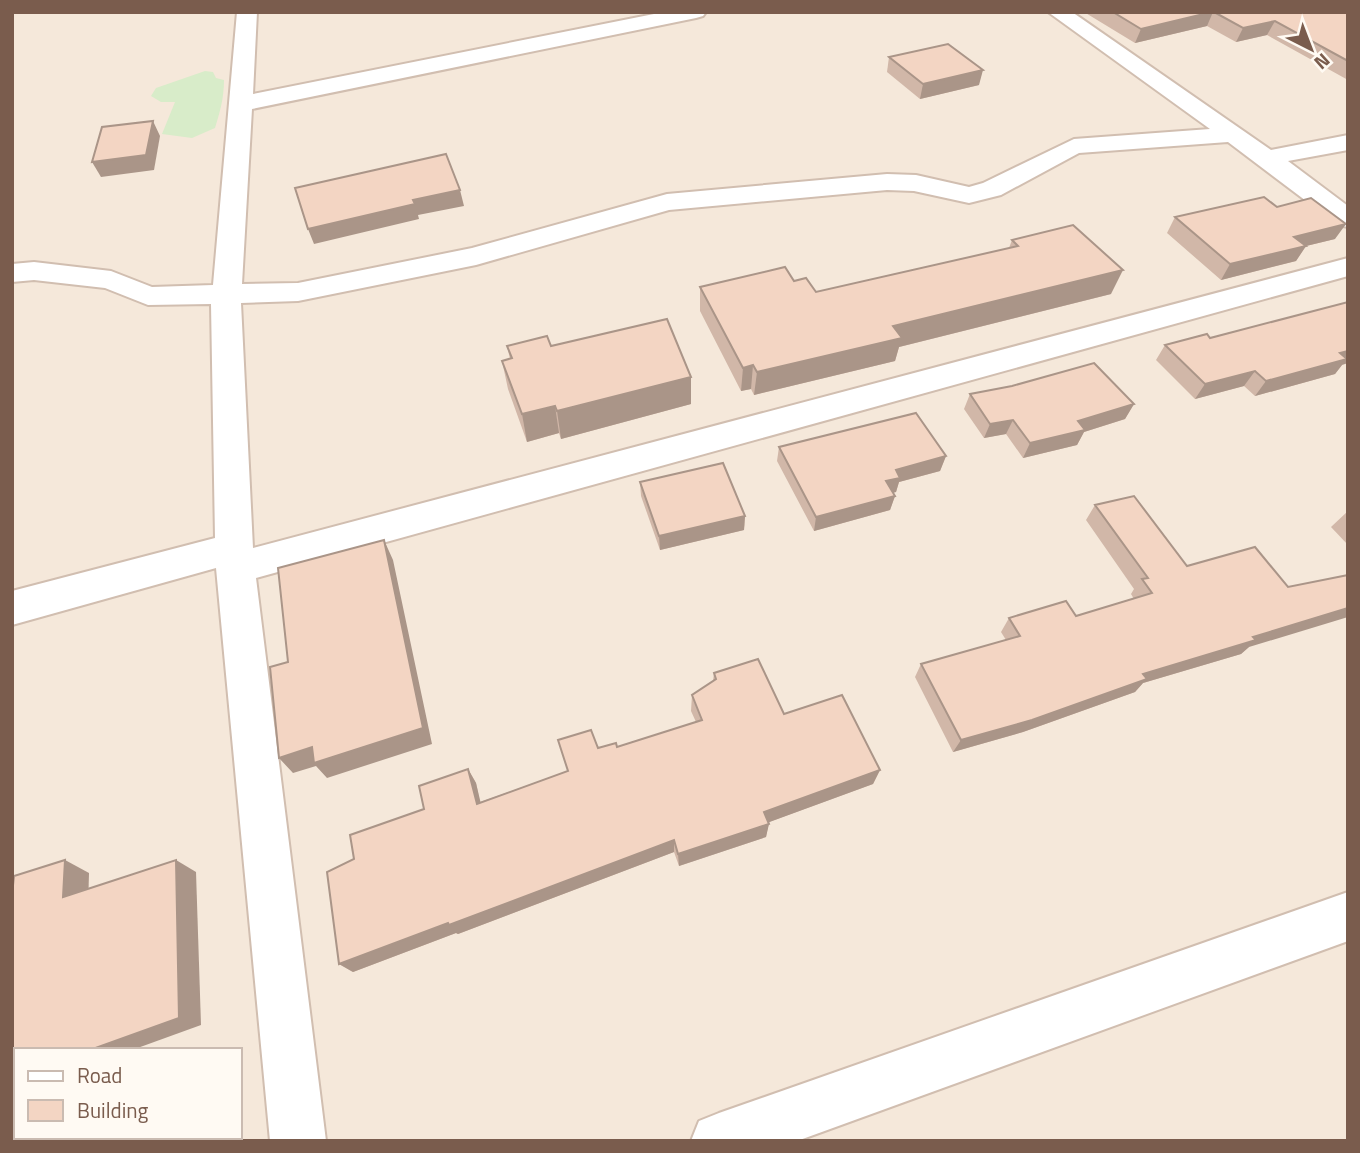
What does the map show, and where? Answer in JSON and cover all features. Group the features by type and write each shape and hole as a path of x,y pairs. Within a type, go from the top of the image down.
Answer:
{"street":[{"path":"247,12 226,294 234,558 298,1141"},
{"path":"240,104 696,12"},
{"path":"1058,12 1267,158 1348,219"},
{"path":"12,273 34,271 111,280 148,296 298,292 476,256 667,202 887,182 916,183 941,191 969,195 992,189 1074,146 1181,140 1231,134"},
{"path":"1267,158 1348,142"},
{"path":"12,608 146,570 234,558 1348,267"},
{"path":"719,1141 1348,916"}],"shaded area":[{"path":"12,12 1348,12 1348,1141 12,1141"}],"green space":[{"path":"205,71 213,72 216,78 224,80 215,128 192,138 162,134 175,102 161,102 151,96 156,88"}],"building":[{"path":"1113,12 1212,12 1141,29"},
{"path":"1214,12 1348,12 1348,61 1275,21 1243,28"},
{"path":"948,44 983,70 923,84 889,57"},
{"path":"153,121 146,155 92,162 102,127"},
{"path":"446,154 460,190 413,200 415,204 308,229 295,188"},
{"path":"1264,197 1277,207 1311,198 1346,224 1294,237 1306,246 1230,264 1175,217"},
{"path":"1073,225 1123,270 893,326 902,338 757,372 753,365 743,368 700,287 785,267 794,281 806,278 816,292 1018,246 1012,240"},
{"path":"1348,302 1348,351 1340,353 1347,359 1266,381 1255,371 1205,384 1165,345 1207,334 1210,338"},
{"path":"667,319 691,377 557,411 555,406 522,414 502,361 512,358 507,346 547,336 551,346"},
{"path":"1094,363 1134,404 1078,421 1085,430 1030,443 1013,420 990,424 970,394 1012,386"},
{"path":"916,413 946,456 896,470 900,478 886,481 895,496 816,517 779,447"},
{"path":"723,463 745,516 659,536 640,482"},
{"path":"1134,496 1187,566 1255,547 1288,587 1348,575 1348,608 1253,637 1256,640 1143,674 1147,679 1032,720 961,740 921,664 1020,636 1009,618 1066,601 1076,616 1152,593 1142,579 1148,578 1095,505"},
{"path":"384,540 423,728 314,763 312,747 279,758 270,667 288,662 278,568"},
{"path":"758,659 784,714 842,695 880,770 764,812 769,824 678,854 674,840 339,964 327,872 354,859 350,835 424,809 419,786 468,769 477,804 568,771 558,740 591,730 598,748 616,743 617,747 702,720 692,695 716,679 714,673"},
{"path":"65,860 63,897 176,860 179,1018 96,1048 14,1048 12,1078 14,876"}]}
